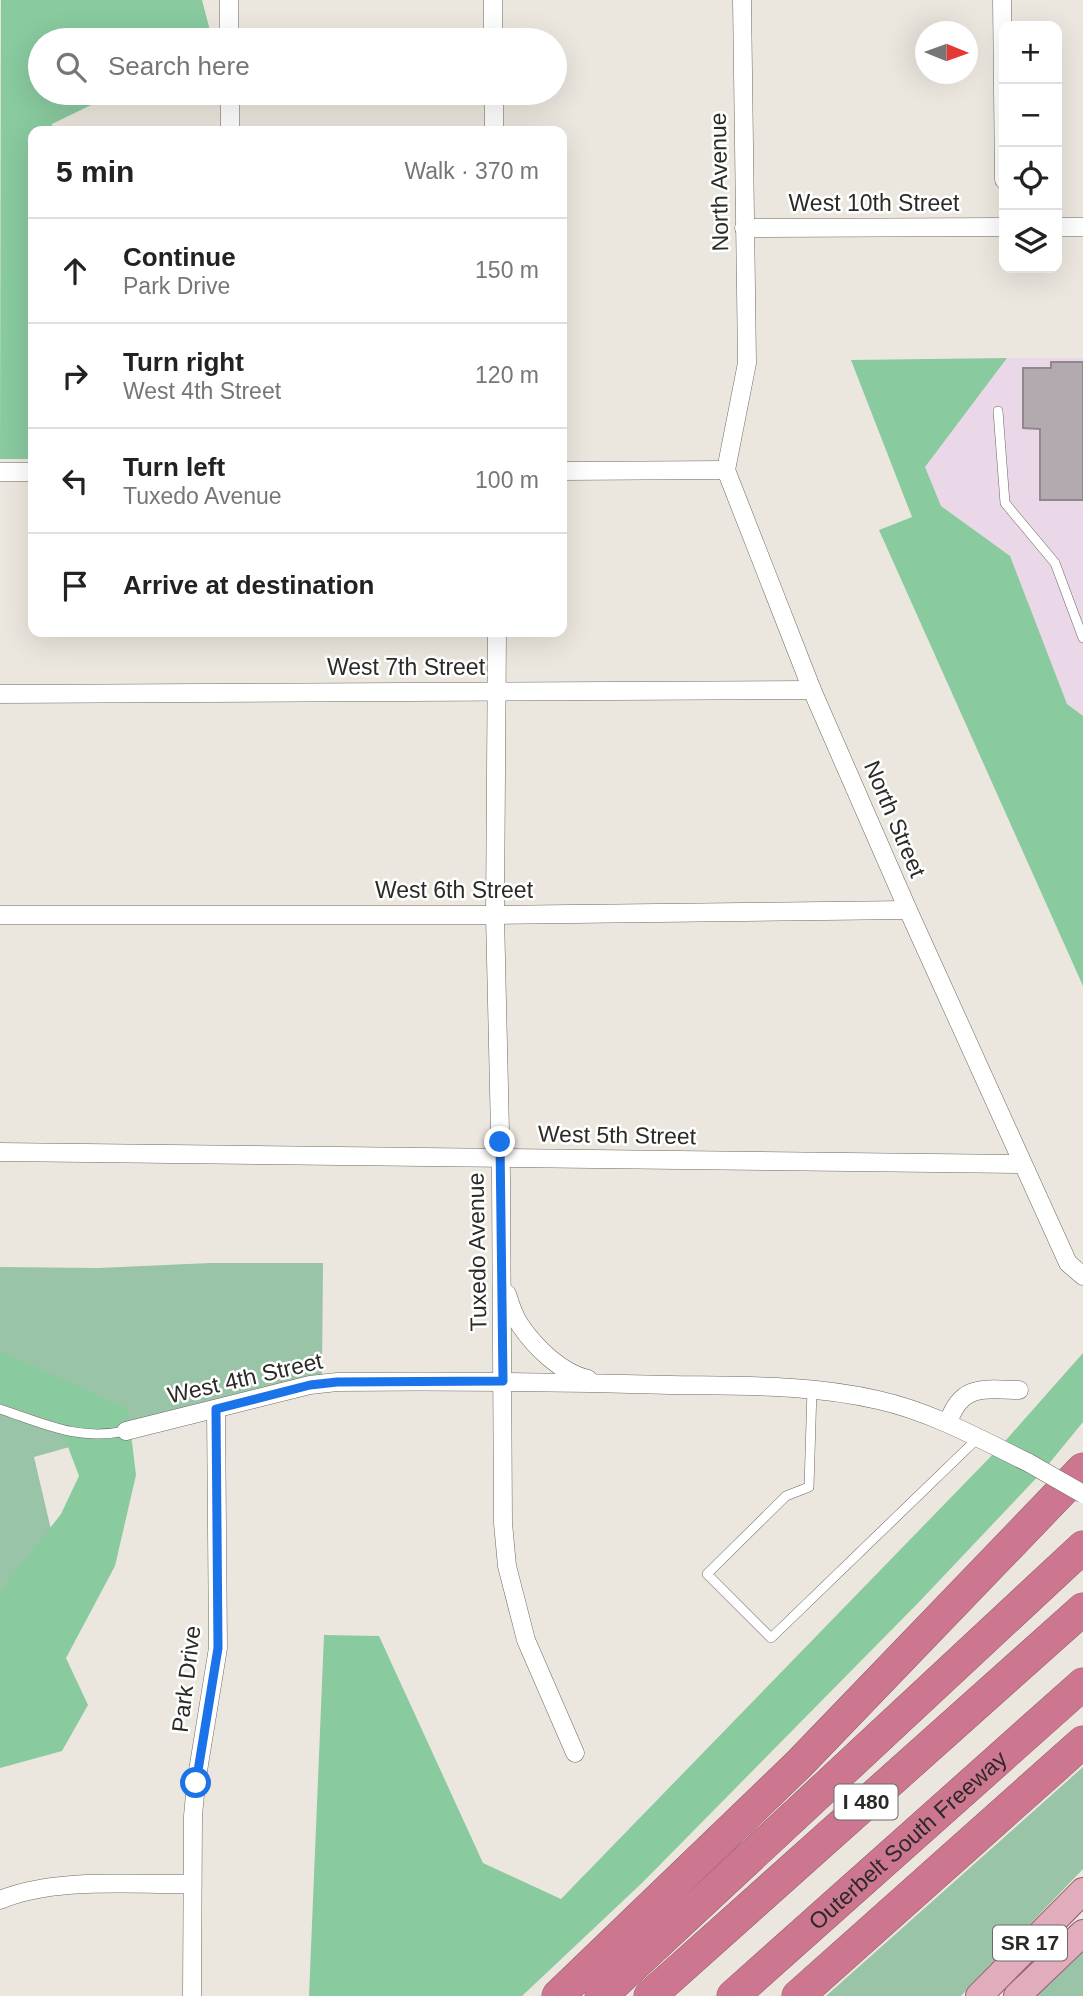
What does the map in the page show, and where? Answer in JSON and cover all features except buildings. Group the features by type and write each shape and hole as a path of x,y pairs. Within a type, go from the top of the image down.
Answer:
{"highway":[{"path":"558,1996 799,1764 1083,1469"},
{"path":"601,1996 1083,1547"},
{"name":"I 480","path":"650,1996 1083,1609"},
{"name":"Outerbelt South Freeway","path":"733,1996 1083,1684"},
{"path":"798,1996 1083,1742"}],"main road":[{"name":"SR 17","path":"979,1996 1083,1891"},
{"name":"SR 17","path":"1017,1996 1083,1933"}],"street":[{"path":"229,0 229,28"},
{"path":"493,0 493,28"},
{"name":"North Avenue","path":"726,470 747,363 742,0"},
{"path":"1002,0 1004,147"},
{"path":"230,105 230,126"},
{"path":"494,105 494,126"},
{"name":"West 10th Street","path":"744,228 999,227"},
{"path":"1062,227 1083,227"},
{"path":"567,471 726,470"},
{"name":"North Street","path":"726,470 812,690 908,910 1068,1263 1083,1276"},
{"path":"0,472 28,472"},
{"name":"Tuxedo Avenue","path":"497,637 495,915 502,1272 503,1523 507,1566 526,1640 575,1753"},
{"name":"West 7th Street","path":"0,694 812,690"},
{"name":"West 6th Street","path":"0,915 495,915 908,910"},
{"name":"West 5th Street","path":"0,1152 1023,1164"},
{"path":"502,1272 507,1295 518,1323 535,1343 558,1364 581,1377 609,1383"},
{"path":"503,1381 812,1389 879,1400 948,1423 1029,1463 1083,1494"},
{"name":"West 4th Street","path":"126,1431 310,1385 337,1382 503,1381"},
{"path":"948,1423 959,1399 971,1391 1018,1390"},
{"name":"Park Drive","path":"192,1996 191,1884 196,1783 218,1648 216,1409"},
{"path":"0,1900 19,1892 54,1885 191,1884"}],"lane":[{"path":"998,411 1004,503 1055,563 1083,638"},
{"path":"812,1389 809,1487 786,1496 707,1574 771,1638 978,1438"},
{"path":"0,1409 38,1423 82,1434 103,1435 126,1431"}],"shaded area":[{"path":"1007,358 1083,358 1083,716 1067,704 1010,556 941,506 925,467"}],"green space":[{"path":"1,0 202,0 209,28 28,28 28,105 91,105 52,126 28,126 28,459 0,459"},
{"path":"1007,358 925,467 941,506 1010,556 1067,704 1083,716 1083,986 879,530 912,517 851,360"},
{"path":"210,1263 323,1263 322,1376 34,1457 60,1568 0,1630 0,1267 98,1268"},
{"path":"0,1351 128,1409 136,1475 115,1566 66,1658 88,1705 62,1751 0,1768 0,1592 61,1514 79,1476 59,1423 0,1403"},
{"path":"1083,1353 1083,1422 1043,1471 920,1601 643,1882 522,1996 309,1996 324,1635 379,1636 483,1863 561,1899 999,1448"},
{"path":"1083,1767 1083,1869 961,1996 826,1996"},
{"path":"1083,1933 1083,1996 1017,1996"}],"route":[{"path":"196,1783 218,1648 216,1409 310,1385 337,1382 503,1381 500,1142"}]}
